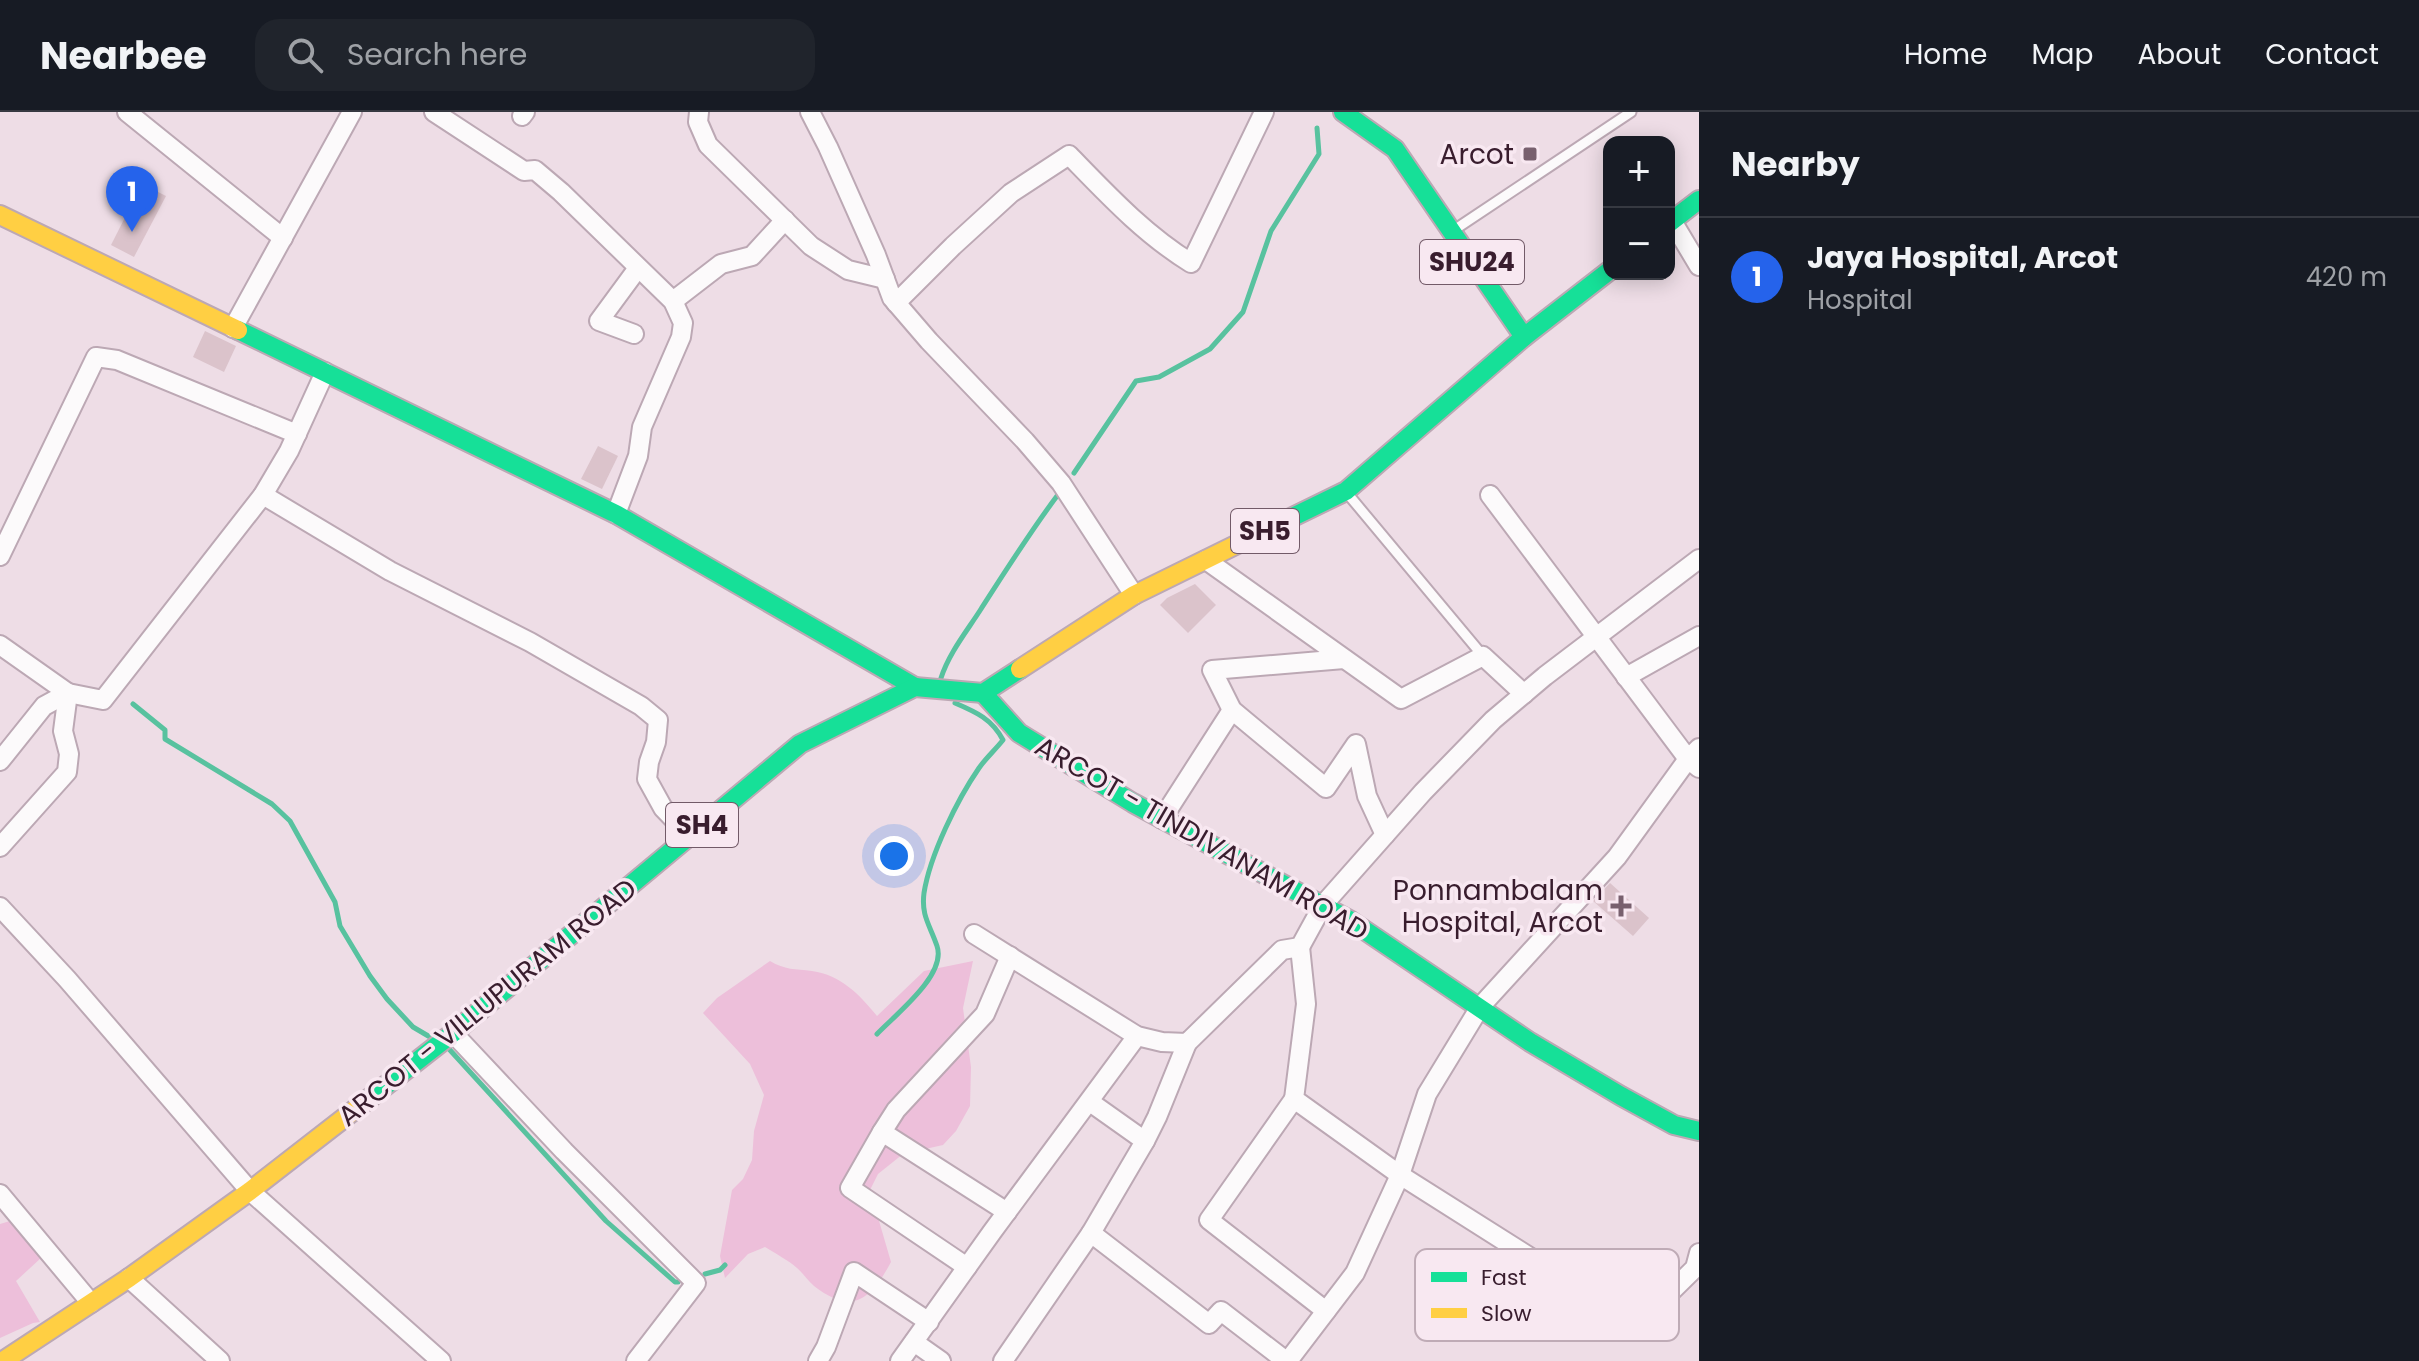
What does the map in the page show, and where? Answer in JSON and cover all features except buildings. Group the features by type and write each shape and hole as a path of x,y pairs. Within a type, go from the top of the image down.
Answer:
{"main road":[{"name":"SHU24","path":"1343,112 1395,149 1524,337"},
{"path":"1675,218 1699,200"},
{"path":"0,215 616,514 915,687 983,693"},
{"path":"1524,337 1603,276"},
{"name":"SH5","path":"983,693 1134,595 1346,491 1524,337"},
{"name":"ARCOT - VILLUPURAM ROAD","path":"3,1361 129,1278 250,1191 453,1033 800,744 915,687"},
{"name":"ARCOT - TINDIVANAM ROAD","path":"983,693 1019,733 1162,819 1351,921 1530,1042 1621,1096 1674,1125 1699,1131"}],"street":[{"path":"127,112 283,238"},
{"path":"233,328 352,112"},
{"path":"434,112 524,171 535,170 561,192 673,301 683,323 681,337 642,427 638,456 616,514"},
{"path":"699,112 698,122 708,145 811,246 848,270 885,279"},
{"path":"810,112 896,303 1061,483 1134,595"},
{"path":"896,303 1011,193 1069,155 1166,248 1191,263 1264,112"},
{"path":"673,301 721,264 752,256 785,220"},
{"path":"1675,230 1699,266"},
{"path":"634,334 599,321 638,268"},
{"path":"0,556 96,357 117,360 297,434"},
{"path":"0,645 68,693 103,700 263,495 297,434 325,372"},
{"path":"263,495 390,571 530,642 641,706 658,720 647,779 663,808 690,836"},
{"path":"1091,1233 1209,1324 1221,1311 1287,1361 1355,1273 1400,1175 1427,1094 1480,1007 1617,857 1695,759 1596,639 1490,495"},
{"path":"1326,1311 1209,1220 1294,1099 1306,1004 1300,947 1323,905 1423,792 1493,720 1699,559"},
{"path":"1206,560 1401,699 1483,656 1524,694"},
{"path":"1626,677 1699,636"},
{"path":"1344,659 1212,670 1232,710 1326,788 1356,744 1367,796 1385,835"},
{"path":"0,761 44,706 68,693"},
{"path":"0,847 67,772 69,754 63,731 68,693"},
{"path":"1162,819 1232,710"},
{"path":"0,907 67,979 250,1191 441,1361"},
{"path":"974,934 1137,1036 1162,1042 1187,1043"},
{"path":"1003,1361 1091,1233 1145,1141 1187,1043 1282,950 1300,947"},
{"path":"967,1267 850,1188 896,1110 985,1014 1010,956"},
{"path":"453,1033 564,1151 696,1283 636,1361"},
{"path":"900,1361 1137,1036"},
{"path":"1294,1099 1400,1175 1517,1249"},
{"path":"1090,1102 1145,1141"},
{"path":"882,1132 1007,1212"},
{"path":"0,1194 91,1303"},
{"path":"1679,1283 1698,1264"},
{"path":"818,1361 854,1272 929,1322"},
{"path":"129,1278 220,1361"},
{"path":"914,1342 941,1361"}],"lane":[{"path":"1451,232 1631,112"},
{"path":"1346,491 1483,656"}],"shaded area":[{"path":"770,961 785,968 822,973 841,981 877,1016 924,971 973,961 963,1008 971,1067 970,1106 956,1131 943,1145 903,1154 878,1174 870,1190 891,1262 876,1286 860,1299 840,1300 828,1295 793,1265 765,1247 748,1254 725,1278 720,1256 732,1190 743,1179 752,1160 754,1131 764,1095 750,1064 703,1013 717,998"},
{"path":"10,1221 42,1257 16,1281 40,1322 0,1338 0,1224"}],"waterway":[{"path":"1074,473 1136,381 1159,377 1210,349 1243,312 1271,231 1319,154 1317,128"},
{"path":"941,678 959,642 1057,496"},
{"path":"877,1034 918,994 934,969 938,957 937,946 924,908 927,878 938,845 962,796 979,768 1003,740 989,721 955,703"},
{"path":"133,704 165,730 165,739 272,804 290,821 335,902 340,926 370,976 413,1027 430,1037"},
{"path":"449,1049 606,1221 678,1282"},
{"path":"705,1274 720,1270 725,1265"}],"traffic: fast":[{"path":"1343,112 1395,149 1524,337 1603,276"},
{"path":"1675,218 1699,200"},
{"path":"238,330 616,514 915,687"},
{"path":"1264,531 1346,491 1524,337"},
{"path":"366,1101 453,1033 800,744 915,687 983,693 1020,669"},
{"path":"983,693 1019,733 1133,803 1351,921 1530,1042 1621,1096 1674,1125 1699,1131"}],"traffic: slow":[{"path":"0,215 238,330"},
{"path":"1020,669 1134,595 1264,531"},
{"path":"3,1361 129,1278 250,1191 366,1101"}],"place":[{"name":"Arcot","path":"1530,154"},
{"name":"Jaya Hospital, Arcot","path":"132,232"},
{"name":"Ponnambalam Hospital, Arcot","path":"1621,906"}]}
